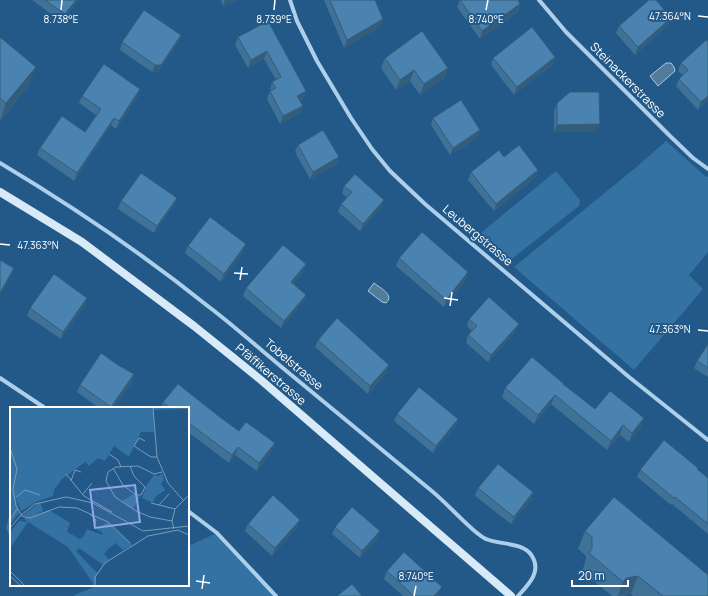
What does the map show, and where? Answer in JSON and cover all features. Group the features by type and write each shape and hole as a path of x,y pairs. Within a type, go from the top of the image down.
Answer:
{"main road":[{"name":"Pfäffikerstrasse","path":"0,192 82,242 194,326 261,380 511,596"}],"street":[{"name":"Leubergstrasse","path":"290,0 297,21 317,61 351,118 372,149 390,171 425,204 629,377 667,409 708,440"},
{"name":"Steinackerstrasse","path":"539,0 566,32 670,136 693,158 708,168"},
{"name":"Tobelstrasse","path":"0,163 138,253 204,302 433,491 477,533 486,539 527,550 532,555 536,568 532,581 518,596"},
{"path":"0,378 44,407"},
{"path":"189,512 217,533 276,596"}],"shaded area":[{"path":"666,63 671,63 675,71 658,86 650,76"},
{"path":"666,141 708,177 708,252 689,275 703,289 634,370 514,267"},
{"path":"556,171 580,200 579,206 508,262 476,237"},
{"path":"374,283 388,294 389,297 386,303 382,302 368,291"},
{"path":"217,533 276,596 73,596 96,586 189,586 189,546"}],"building":[{"path":"45,0 76,0 65,14"},
{"path":"330,0 375,0 383,19 347,40"},
{"path":"460,0 518,0 520,4 482,31"},
{"path":"649,0 656,0 671,18 638,47 619,26"},
{"path":"144,10 181,35 161,65 155,65 122,42"},
{"path":"268,21 306,91 297,96 303,106 283,116 270,91 276,88 272,82 281,77 267,51 251,60 238,37"},
{"path":"532,27 555,57 517,87 493,58"},
{"path":"422,31 448,68 424,84 414,70 400,80 385,58"},
{"path":"0,37 36,67 6,103 0,98"},
{"path":"706,40 708,41 708,96 701,102 679,79 688,70 681,63"},
{"path":"104,64 140,89 119,121 114,118 77,173 40,148 62,116 85,132 101,109 82,96"},
{"path":"570,92 599,92 600,124 557,125 557,103"},
{"path":"461,100 480,130 453,148 433,118"},
{"path":"323,130 339,157 313,172 298,145"},
{"path":"519,145 538,170 496,204 471,172 499,150 504,157"},
{"path":"141,173 177,198 157,226 121,201"},
{"path":"355,174 384,200 363,224 341,204 352,192 344,186"},
{"path":"210,217 246,244 224,274 188,246"},
{"path":"422,232 468,272 446,300 399,258"},
{"path":"283,245 306,264 291,282 306,295 284,321 246,288"},
{"path":"0,260 14,268 0,293"},
{"path":"54,274 87,298 63,332 30,308"},
{"path":"489,297 519,324 491,355 468,335 477,326 469,319"},
{"path":"337,318 389,365 370,386 318,340"},
{"path":"708,344 708,368 697,361"},
{"path":"101,353 134,374 111,407 80,385"},
{"path":"532,357 595,409 610,391 644,418 632,433 623,425 611,441 555,395 538,415 505,388"},
{"path":"178,384 239,431 246,422 275,443 259,463 238,447 232,455 189,423 189,407 169,407 163,402"},
{"path":"419,387 458,419 436,446 397,414"},
{"path":"664,440 708,478 708,524 640,470"},
{"path":"498,464 533,492 514,517 478,488"},
{"path":"273,495 300,520 275,548 248,524"},
{"path":"614,497 708,575 708,596 663,596 638,576 626,578 623,582 589,553 592,549 592,537 585,531"},
{"path":"352,507 380,531 362,551 335,527"},
{"path":"404,552 442,587 434,596 414,596 387,571"},
{"path":"352,584 362,596 337,596"}]}
